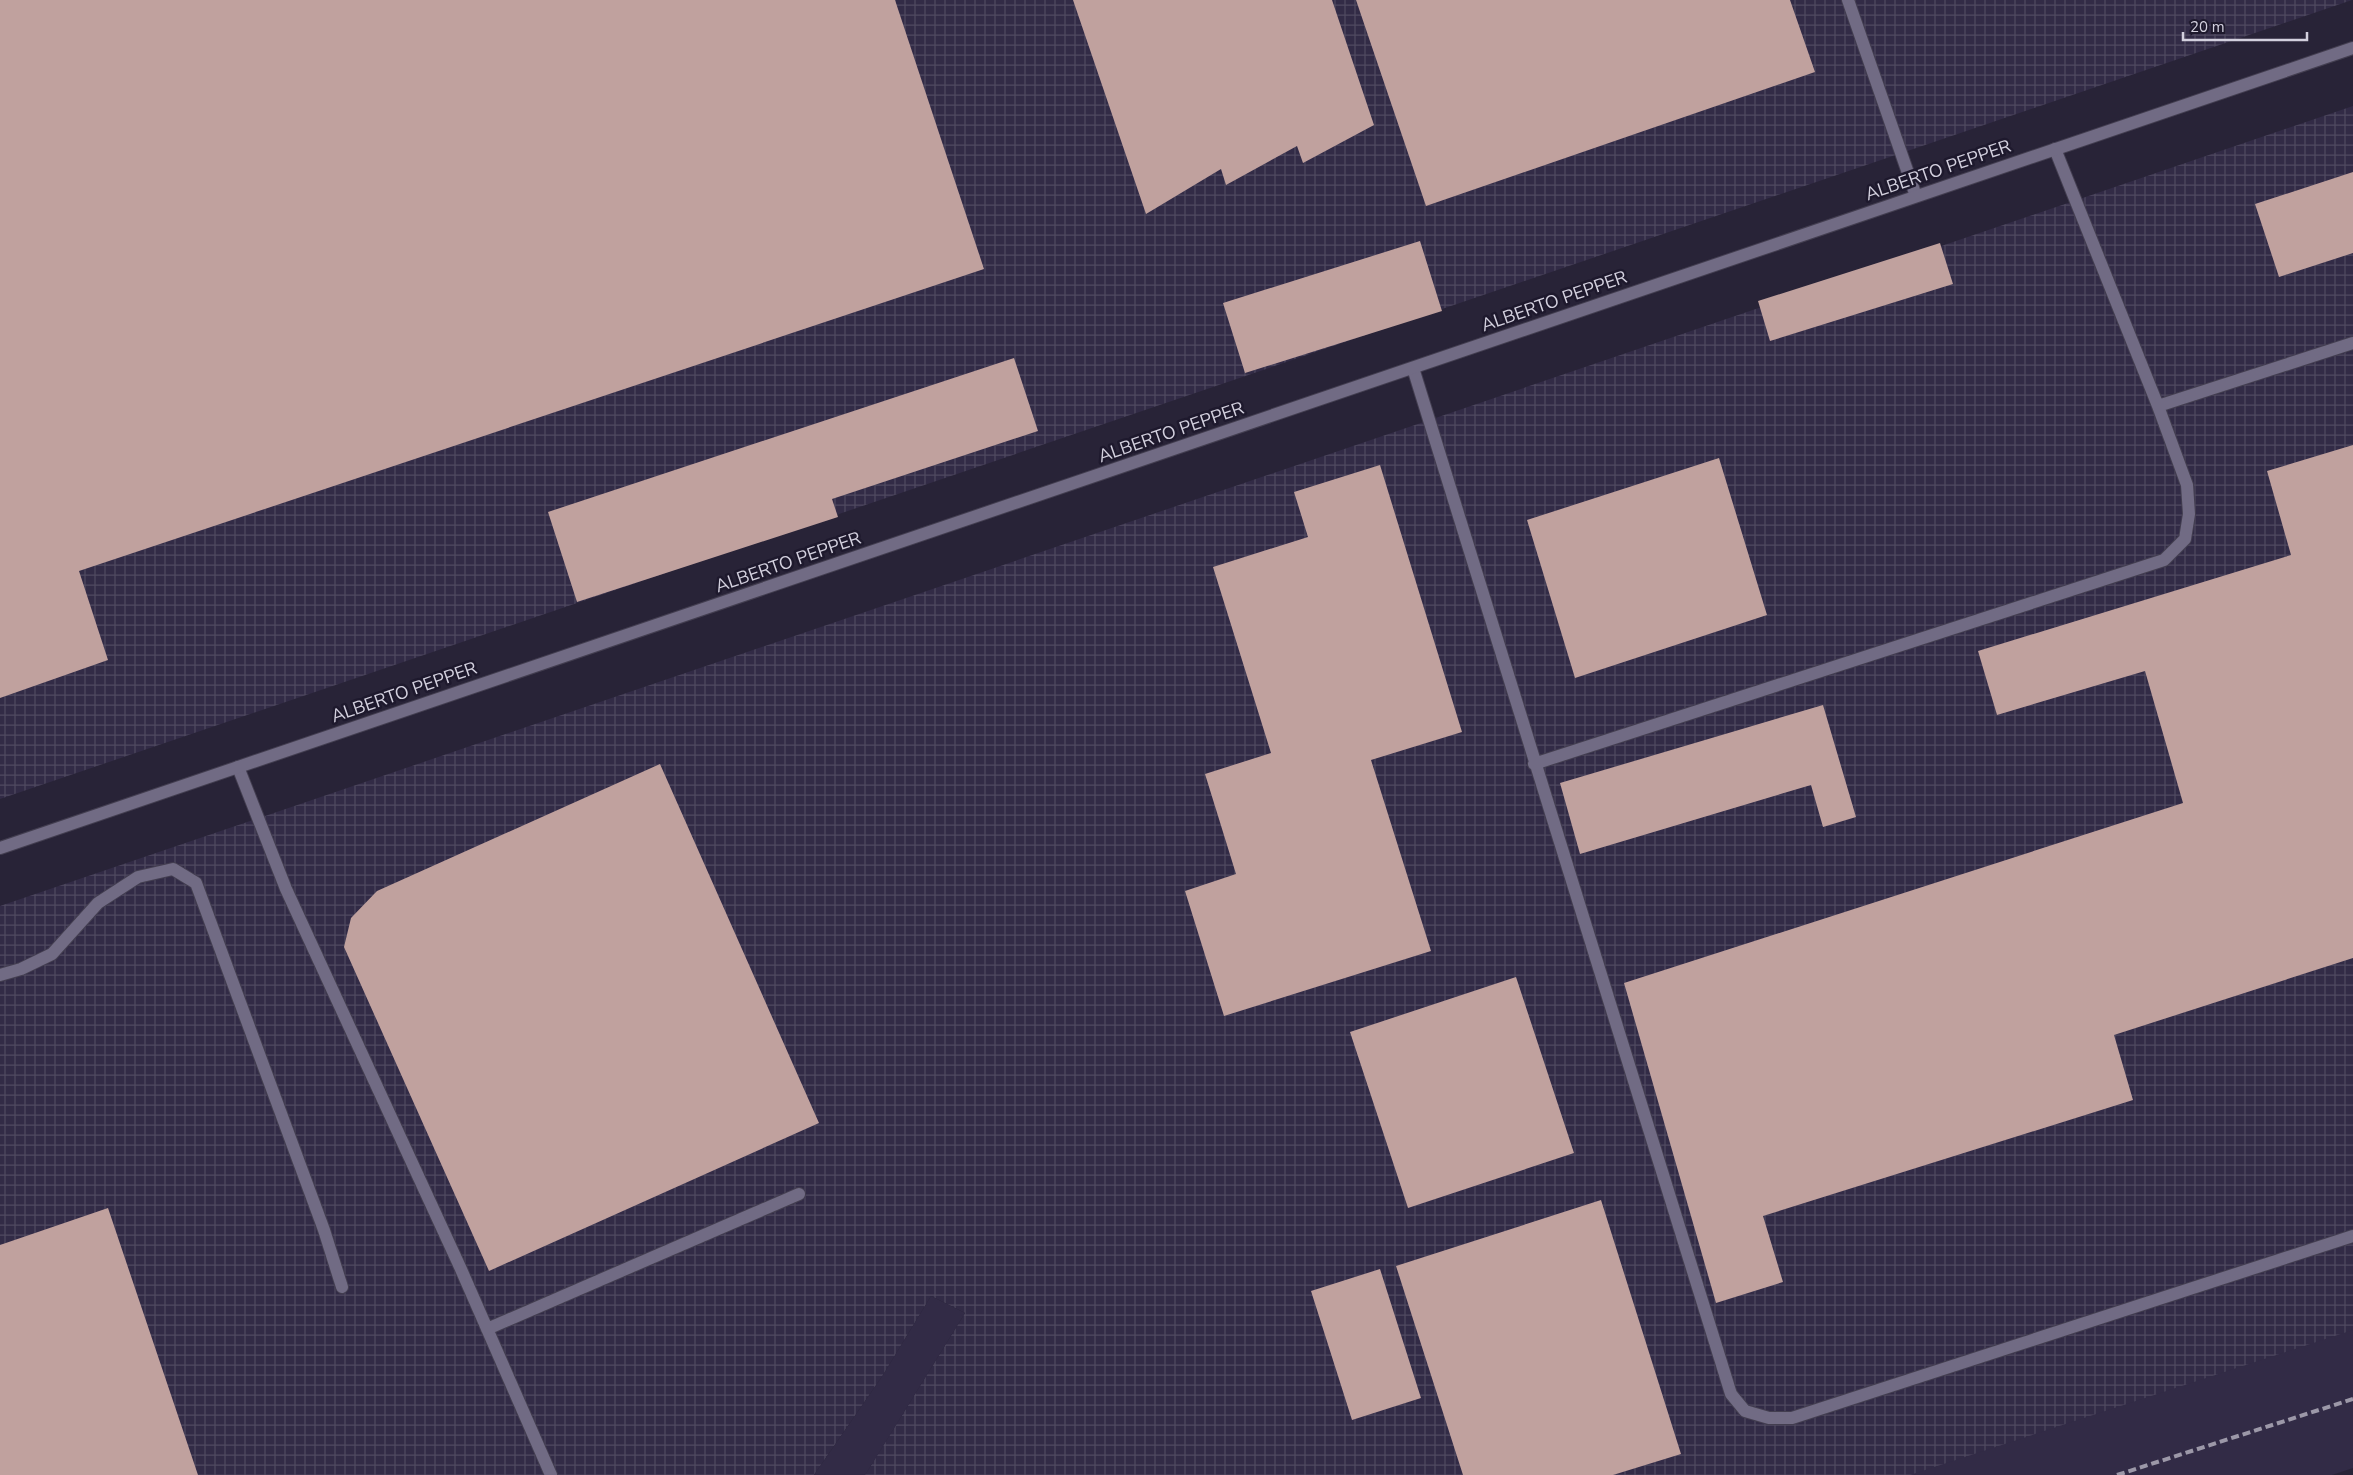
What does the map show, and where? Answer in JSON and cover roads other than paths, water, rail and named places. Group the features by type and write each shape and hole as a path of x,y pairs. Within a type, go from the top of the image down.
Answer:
{"street":[{"path":"1848,0 1916,196"},
{"name":"ALBERTO PEPPER","path":"0,848 2353,48"},
{"path":"1534,764 2164,560 2185,539 2189,514 2187,485 2158,406 2055,149"},
{"path":"2158,406 2353,343"},
{"path":"1413,368 1534,764 1731,1394 1745,1412 1769,1418 1792,1418 2353,1236"},
{"path":"238,767 286,889 487,1328 551,1475"},
{"path":"0,975 20,969 52,954 98,903 138,876 173,869 196,883 320,1221 342,1287"},
{"path":"487,1328 799,1194"}],"railway":[{"path":"2117,1475 2353,1399"}]}
